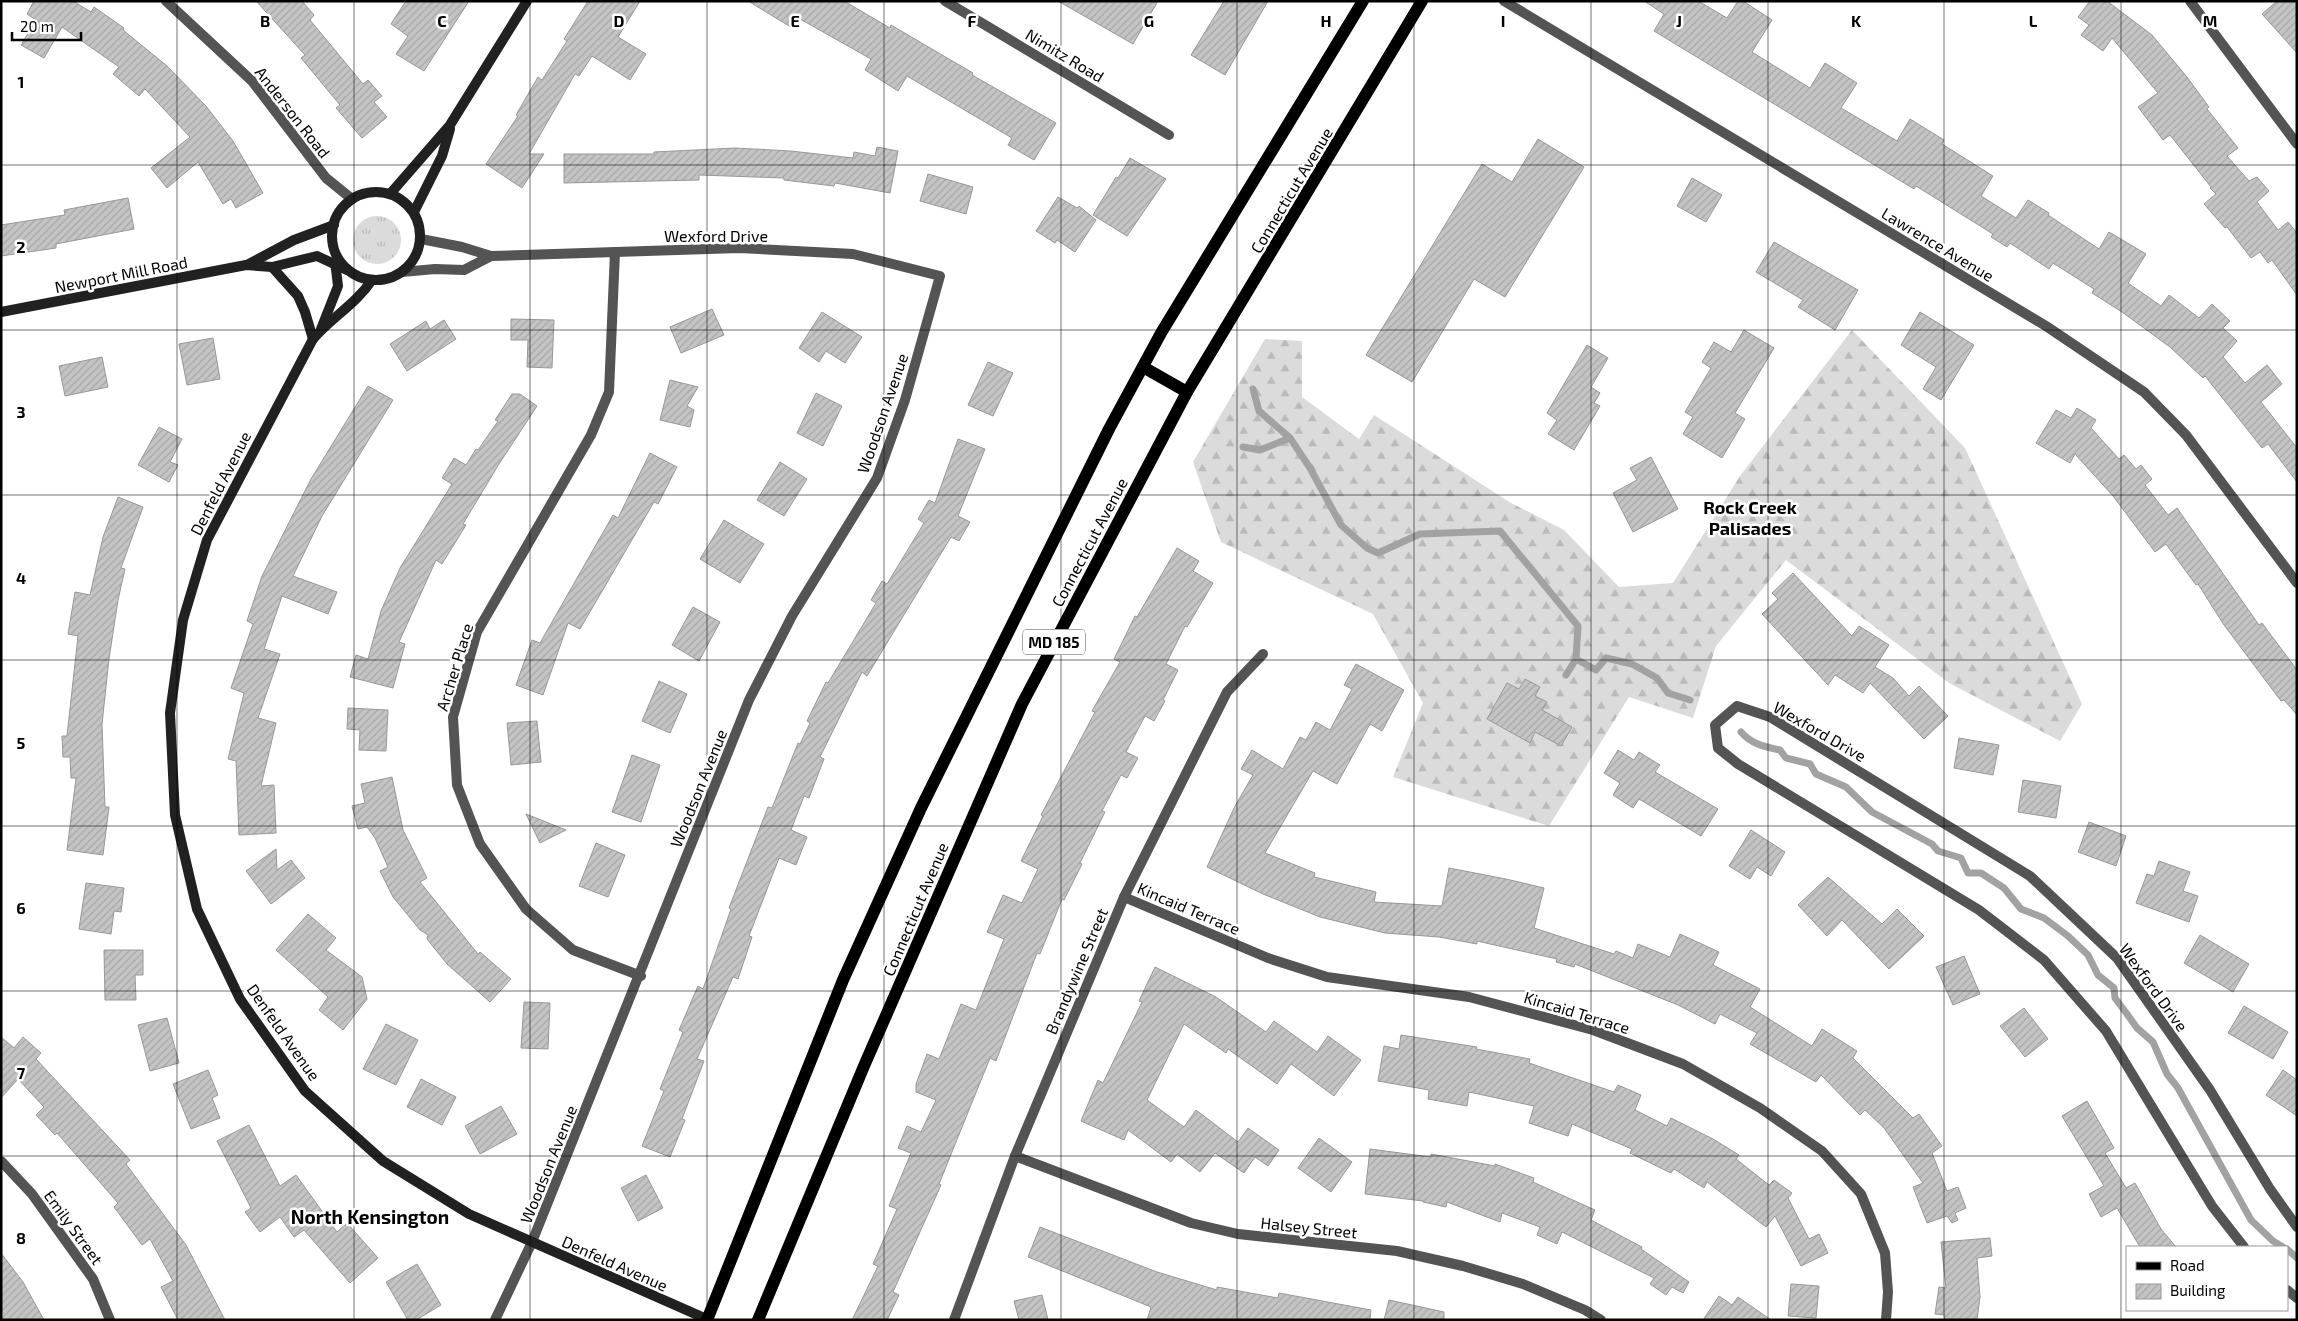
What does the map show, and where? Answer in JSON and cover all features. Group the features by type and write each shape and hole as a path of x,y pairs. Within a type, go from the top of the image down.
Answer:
{"main road":[{"name":"Connecticut Avenue","path":"708,1320 843,980 918,816 1096,455 1161,333 1363,1"},
{"name":"Connecticut Avenue","path":"758,1320 864,1066 1022,704 1187,392 1422,1"},
{"path":"1142,367 1187,392"}],"street":[{"name":"Anderson Road","path":"166,1 252,81 326,178 352,199"},
{"path":"390,194 450,125 526,1"},
{"name":"Nimitz Road","path":"946,1 1169,135"},
{"name":"Lawrence Avenue","path":"1504,1 2046,326 2144,392 2186,435 2297,582"},
{"path":"2190,1 2297,144"},
{"path":"414,212 442,156 450,125"},
{"path":"377,192 390,194 403,201 414,212 419,225 420,239 418,252 402,272 383,280 359,277 347,270 339,260 332,237 334,225 344,206 352,199 364,194 377,192"},
{"name":"Newport Mill Road","path":"246,265 294,240 334,225"},
{"name":"Wexford Drive","path":"420,239 462,247 491,256 739,248 853,254 940,276"},
{"name":"Denfeld Avenue","path":"321,329 338,286 334,248"},
{"name":"Archer Place","path":"615,252 608,392 591,435 477,632 453,717 456,784 480,844 526,909 573,950 640,976"},
{"name":"Newport Mill Road","path":"1,312 246,265 272,267 317,256 347,270"},
{"name":"Wexford Drive","path":"402,272 435,269 464,270 491,256"},
{"path":"272,267 298,296 306,312 312,339"},
{"name":"Woodson Avenue","path":"496,1320 532,1242 749,700 792,616 877,478 905,400 940,276"},
{"name":"Denfeld Avenue","path":"372,280 365,291 343,313 321,329 312,339 207,540 183,620 170,713 175,815 197,908 240,999 305,1091 384,1161 469,1214 708,1320"},
{"name":"Brandywine Street","path":"954,1320 1015,1156 1124,897 1227,692 1263,654"},
{"name":"Wexford Drive","path":"2243,1246 2212,1206 2106,1031 2044,960 1979,910 1738,764 1718,748 1715,725 1737,706 1770,717 2030,876 2117,958 2210,1090 2270,1188 2297,1227"},
{"name":"Kincaid Terrace","path":"1124,897 1268,958 1327,977 1478,1000 1593,1030 1682,1064 1760,1108 1822,1150 1861,1194 1884,1253 1888,1292 1886,1320"},
{"name":"Halsey Street","path":"1015,1156 1191,1223 1238,1234 1397,1252 1463,1266 1523,1284 1585,1310 1601,1320"},
{"name":"Emily Street","path":"1,1161 32,1194 93,1279 110,1320"}],"green space":[{"path":"377,216 386,218 394,223 399,231 401,240 399,249 394,257 386,262 377,264 368,262 360,257 355,249 353,240 355,231 360,223 368,218"},
{"path":"1852,330 1965,448 2082,704 2060,741 1949,683 1786,560 1716,646 1693,718 1629,697 1549,826 1393,777 1423,703 1373,614 1221,542 1193,462 1265,339 1302,341 1302,397 1359,439 1374,415 1511,503 1564,530 1619,587 1673,583 1740,476"}],"building":[{"path":"34,1 73,1 91,12 94,7 124,28 123,30 167,66 206,106 233,141 263,193 236,208 231,199 223,204 198,162 167,188 151,168 190,137 145,89 139,96 113,74 119,67 62,27 44,58 21,45 36,20 27,14"},
{"path":"256,1 302,1 314,15 310,20 363,84 368,80 382,96 374,102 387,117 362,138 336,108 340,105 301,58 305,55"},
{"path":"406,1 469,1 424,71 396,54 408,36 391,24"},
{"path":"588,1 640,1 618,37 646,54 630,80 592,56 579,76 575,74 529,154 544,154 522,188 486,164 518,116 516,115 538,77 542,80 567,41 564,39"},
{"path":"748,1 844,1 890,28 891,25 973,73 972,75 1056,123 1034,160 1008,145 1012,138 907,76 898,91 865,70 871,59 800,19 794,29"},
{"path":"1058,1 1158,1 1133,44"},
{"path":"1224,1 1268,1 1225,75 1191,55"},
{"path":"1644,1 1698,1 1727,18 1738,1 1743,1 1772,20 1752,52 1810,88 1825,63 1857,83 1841,108 1897,141 1910,119 1944,140 1942,144 1993,176 1981,196 2016,218 2028,200 2099,249 2109,232 2146,254 2128,283 2161,306 2169,295 2199,318 2212,304 2230,321 2223,328 2237,341 2223,357 2245,383 2267,365 2282,384 2261,402 2297,448 2297,482 2268,444 2262,448 2205,376 2203,378 2170,347 2092,293 2094,289 2053,263 2049,269 2010,243 2007,247 1991,237 1993,234 1916,186 1914,189 1654,31 1664,14"},
{"path":"2090,1 2107,1 2152,35 2187,77 2209,107 2207,109 2238,148 2227,156 2249,181 2257,177 2269,191 2257,202 2278,230 2288,222 2297,233 2297,295 2272,260 2268,263 2260,252 2251,258 2227,227 2225,228 2204,204 2216,194 2170,135 2163,140 2138,107 2158,93 2112,38 2103,51 2081,35 2089,25 2078,17"},
{"path":"2277,1 2297,1 2297,53 2262,14"},
{"path":"1538,139 1584,167 1505,297 1474,279 1412,382 1366,355 1482,164 1512,182"},
{"path":"877,147 898,151 890,193 835,183 834,186 784,180 784,178 699,175 699,180 564,183 564,154 654,154 654,152 735,148 791,151 853,158 854,152 875,156"},
{"path":"1130,158 1166,179 1127,236 1093,215"},
{"path":"928,174 973,187 966,214 920,201"},
{"path":"1692,178 1722,195 1706,222 1677,206"},
{"path":"1058,197 1077,208 1079,206 1096,220 1075,252 1057,240 1055,243 1036,231"},
{"path":"128,198 134,229 56,244 56,248 1,256 1,225 65,215 64,210"},
{"path":"1774,242 1858,290 1835,330 1798,307 1803,300 1756,272"},
{"path":"712,309 724,335 681,353 670,327"},
{"path":"822,312 862,337 845,363 826,351 819,362 799,348"},
{"path":"1920,312 1974,345 1941,400 1923,389 1936,367 1901,345"},
{"path":"511,319 554,320 552,368 527,367 528,340 511,340"},
{"path":"444,320 456,339 407,371 390,344 426,321 430,329"},
{"path":"1744,330 1774,348 1735,413 1745,419 1722,458 1683,434 1693,417 1685,412 1711,368 1702,362 1714,342 1731,352"},
{"path":"213,338 220,379 187,385 179,344"},
{"path":"1587,345 1608,358 1591,387 1600,393 1594,403 1600,406 1574,450 1548,434 1557,420 1547,413"},
{"path":"102,357 108,387 65,396 59,366"},
{"path":"988,362 1013,373 993,416 968,405"},
{"path":"670,380 698,387 687,406 694,410 690,427 660,420"},
{"path":"368,386 393,400 322,516 293,576 337,592 328,614 282,596 264,649 280,654 258,718 276,723 261,786 274,785 276,833 239,835 236,761 228,759 244,693 231,688 253,624 247,621 262,576 311,479"},
{"path":"816,393 842,406 823,446 797,433"},
{"path":"512,394 520,394 537,406 499,464 463,524 466,525 442,564 436,560 399,642 405,644 393,688 350,677 356,655 368,659 381,611 400,568 452,484 442,478 454,458 466,465 498,421 495,420"},
{"path":"2077,408 2096,420 2091,428 2119,459 2124,455 2136,469 2141,465 2152,479 2145,485 2168,515 2177,508 2259,625 2262,623 2297,670 2297,715 2284,700 2281,701 2224,625 2198,584 2196,585 2166,544 2155,552 2113,496 2075,454 2070,463 2036,443 2056,410 2071,418"},
{"path":"159,427 182,439 170,462 178,465 169,482 138,465"},
{"path":"958,439 985,449 958,516 970,522 959,541 951,537 867,676 862,672 820,757 824,759 809,798 804,796 791,830 807,837 796,865 779,858 749,936 752,937 738,979 733,977 697,1059 704,1061 682,1119 685,1120 670,1157 642,1146 664,1091 660,1089 683,1032 679,1030 698,986 703,989 731,909 729,908 768,807 772,808 798,743 800,744 810,723 807,721 826,682 828,683 876,603 871,600 882,581 887,584 924,523 918,519 929,500 935,503"},
{"path":"650,453 677,467 658,504 654,502 580,629 568,623 543,695 516,685 532,640 540,643 613,515 618,518"},
{"path":"1651,457 1678,509 1633,532 1613,493 1637,480 1630,468"},
{"path":"780,462 807,479 784,516 757,500"},
{"path":"118,497 143,507 121,568 125,569 109,659 102,724 105,807 109,807 103,855 67,850 76,778 71,778 70,757 63,757 62,736 67,736 78,636 68,634 75,592 90,595 103,537"},
{"path":"724,520 764,544 740,583 700,559"},
{"path":"1177,548 1199,561 1193,571 1213,583 1187,627 1185,626 1166,664 1178,670 1163,700 1165,701 1154,721 1145,716 1126,752 1138,758 1127,778 1121,775 1102,811 1105,812 1080,863 1082,864 1064,900 1062,899 1040,954 1037,953 996,1061 990,1058 939,1184 941,1185 893,1292 899,1295 887,1320 852,1320 878,1266 873,1264 897,1209 889,1206 911,1153 898,1148 907,1126 921,1132 936,1100 916,1092 916,1084 927,1054 939,1059 961,1004 976,1010 1004,939 987,932 1003,895 1022,903 1038,869 1021,861 1043,816 1041,815 1095,712 1092,711 1120,662 1114,659 1135,616 1137,617"},
{"path":"1793,573 1852,636 1859,626 1889,645 1875,667 1893,678 1909,696 1919,686 1948,716 1924,739 1870,683 1863,693 1835,675 1828,685 1762,614 1778,599 1772,593"},
{"path":"693,607 720,622 699,661 672,645"},
{"path":"1356,664 1404,690 1382,731 1370,724 1337,784 1313,771 1265,853 1315,873 1314,877 1376,892 1374,902 1442,906 1449,868 1506,879 1544,888 1534,928 1614,954 1616,951 1633,958 1638,944 1670,957 1680,934 1719,952 1713,965 1760,989 1750,1007 1812,1046 1822,1029 1857,1051 1853,1058 1913,1118 1919,1114 1942,1146 1932,1153 1947,1191 1958,1187 1966,1208 1955,1213 1958,1220 1952,1223 1947,1216 1927,1223 1913,1187 1923,1183 1884,1128 1865,1110 1860,1115 1821,1075 1816,1082 1750,1044 1757,1033 1720,1014 1715,1024 1678,1005 1575,964 1574,967 1556,962 1557,959 1477,941 1477,944 1439,937 1385,933 1320,917 1263,894 1207,867 1235,806 1253,775 1241,769 1252,750 1283,769 1300,737 1306,740 1316,722 1330,730 1352,689 1344,685"},
{"path":"1525,679 1540,687 1535,696 1547,702 1542,710 1572,727 1561,746 1535,732 1530,743 1487,719 1507,683 1519,689"},
{"path":"659,681 687,694 670,733 642,721"},
{"path":"348,708 388,710 386,751 359,750 360,730 347,729"},
{"path":"537,721 541,762 511,765 507,723"},
{"path":"1959,738 1999,745 1993,775 1954,768"},
{"path":"1618,750 1634,760 1639,752 1660,765 1655,772 1718,809 1701,836 1639,799 1633,808 1613,795 1620,783 1604,773"},
{"path":"632,755 660,765 641,822 612,812"},
{"path":"392,777 403,830 427,878 420,882 478,954 480,952 511,979 490,1002 447,964 427,939 428,935 420,930 393,897 380,871 388,867 375,838 367,827 358,829 352,806 365,803 361,784"},
{"path":"2023,780 2061,786 2056,818 2018,812"},
{"path":"526,814 566,830 540,843"},
{"path":"2089,822 2126,836 2116,866 2078,852"},
{"path":"1751,830 1785,852 1771,876 1757,867 1750,879 1729,866"},
{"path":"596,843 625,855 608,897 579,886"},
{"path":"276,849 277,870 291,860 305,878 271,904 246,871"},
{"path":"2159,861 2190,872 2183,891 2198,896 2189,922 2136,903 2147,874 2154,876"},
{"path":"1828,877 1882,924 1897,909 1924,936 1889,969 1842,920 1827,936 1798,905"},
{"path":"86,883 124,888 121,912 114,911 111,934 79,929"},
{"path":"308,914 336,938 326,950 362,977 367,999 343,1030 319,1010 328,997 276,950"},
{"path":"2200,935 2249,964 2233,992 2184,963"},
{"path":"104,950 143,950 143,975 135,975 136,1000 105,1000"},
{"path":"1964,956 1980,994 1953,1005 1936,967"},
{"path":"1155,967 1216,997 1266,1032 1274,1021 1317,1052 1328,1036 1361,1060 1334,1096 1291,1064 1277,1084 1228,1049 1226,1053 1184,1024 1147,1100 1184,1127 1196,1110 1238,1142 1248,1128 1279,1150 1268,1166 1255,1157 1244,1173 1215,1153 1200,1172 1177,1154 1171,1162 1128,1130 1124,1140 1081,1121 1098,1080 1103,1083 1142,1002 1139,1001"},
{"path":"524,1002 550,1003 548,1049 521,1048"},
{"path":"2244,1006 2288,1032 2273,1059 2228,1033"},
{"path":"2024,1008 2048,1039 2025,1057 2000,1026"},
{"path":"167,1018 179,1063 150,1071 138,1025"},
{"path":"386,1024 418,1040 396,1085 363,1069"},
{"path":"1401,1035 1477,1047 1476,1049 1530,1059 1529,1063 1614,1092 1618,1085 1641,1095 1635,1110 1667,1126 1671,1118 1713,1139 1739,1155 1736,1159 1769,1185 1774,1180 1792,1193 1788,1198 1809,1239 1819,1234 1828,1253 1801,1266 1775,1216 1766,1227 1707,1182 1704,1188 1674,1169 1671,1173 1630,1153 1632,1149 1572,1124 1568,1136 1529,1123 1534,1106 1469,1092 1467,1106 1428,1099 1429,1090 1378,1081 1384,1046 1399,1049"},
{"path":"1,1037 14,1048 23,1037 41,1053 36,1059 130,1160 126,1164 186,1245 225,1320 178,1320 161,1287 173,1281 150,1239 142,1245 114,1207 118,1203 57,1133 55,1135 36,1115 44,1107 18,1079 1,1098"},
{"path":"208,1070 218,1095 212,1098 220,1118 191,1129 173,1084"},
{"path":"2283,1070 2297,1080 2297,1116 2266,1095"},
{"path":"421,1079 456,1097 442,1125 407,1107"},
{"path":"2087,1101 2114,1148 2105,1153 2126,1188 2135,1183 2161,1229 2175,1246 2139,1246 2117,1208 2101,1217 2089,1194 2104,1186 2062,1116"},
{"path":"501,1106 517,1134 480,1154 465,1126"},
{"path":"249,1125 280,1186 296,1175 337,1232 347,1223 378,1258 350,1283 304,1230 294,1237 280,1217 260,1232 245,1212 251,1208 217,1141"},
{"path":"1319,1138 1352,1162 1331,1192 1298,1168"},
{"path":"1370,1149 1431,1157 1431,1154 1495,1166 1495,1164 1534,1178 1533,1182 1595,1210 1591,1220 1642,1247 1641,1249 1689,1282 1683,1293 1672,1287 1666,1295 1650,1284 1654,1278 1562,1232 1557,1244 1537,1235 1540,1227 1502,1213 1500,1222 1447,1202 1446,1207 1423,1201 1365,1194"},
{"path":"646,1175 663,1208 638,1221 621,1188"},
{"path":"1040,1227 1157,1272 1217,1290 1217,1287 1278,1298 1279,1293 1371,1310 1370,1320 1147,1320 1151,1307 1028,1257"},
{"path":"1990,1238 1992,1256 1977,1258 1980,1297 1977,1320 1944,1320 1945,1315 1935,1314 1939,1287 1946,1288 1941,1242"},
{"path":"1,1253 23,1282 44,1320 1,1320"},
{"path":"417,1264 441,1305 416,1320 408,1320 386,1282"},
{"path":"1791,1284 1819,1286 1816,1318 1788,1316"},
{"path":"1042,1295 1048,1320 1019,1320 1014,1301"},
{"path":"1719,1296 1732,1305 1738,1297 1771,1320 1703,1320"},
{"path":"1389,1300 1444,1312 1444,1320 1384,1320"}],"waterway":[{"path":"1253,389 1259,411 1290,438"},
{"path":"1243,447 1260,450 1290,438 1310,468 1341,525 1367,548 1378,553 1420,534 1500,531 1578,626 1576,659"},
{"path":"1566,675 1576,659 1596,670 1606,658 1632,664 1657,678 1668,693 1690,700"},
{"path":"1741,732 1754,742 1780,750 1786,758 1810,764 1816,774 1846,787 1872,812 1932,844 1938,851 1961,858 1968,873 1981,873 2004,888 2021,909 2044,918 2068,936 2088,955 2098,975 2114,988 2115,998 2137,1028 2153,1042 2167,1074 2178,1088 2251,1220 2273,1241 2281,1246"},
{"path":"2288,1250 2297,1258"}],"district":[{"name":"Rock Creek Palisades","path":"1750,517"},
{"name":"North Kensington","path":"370,1216"}]}
